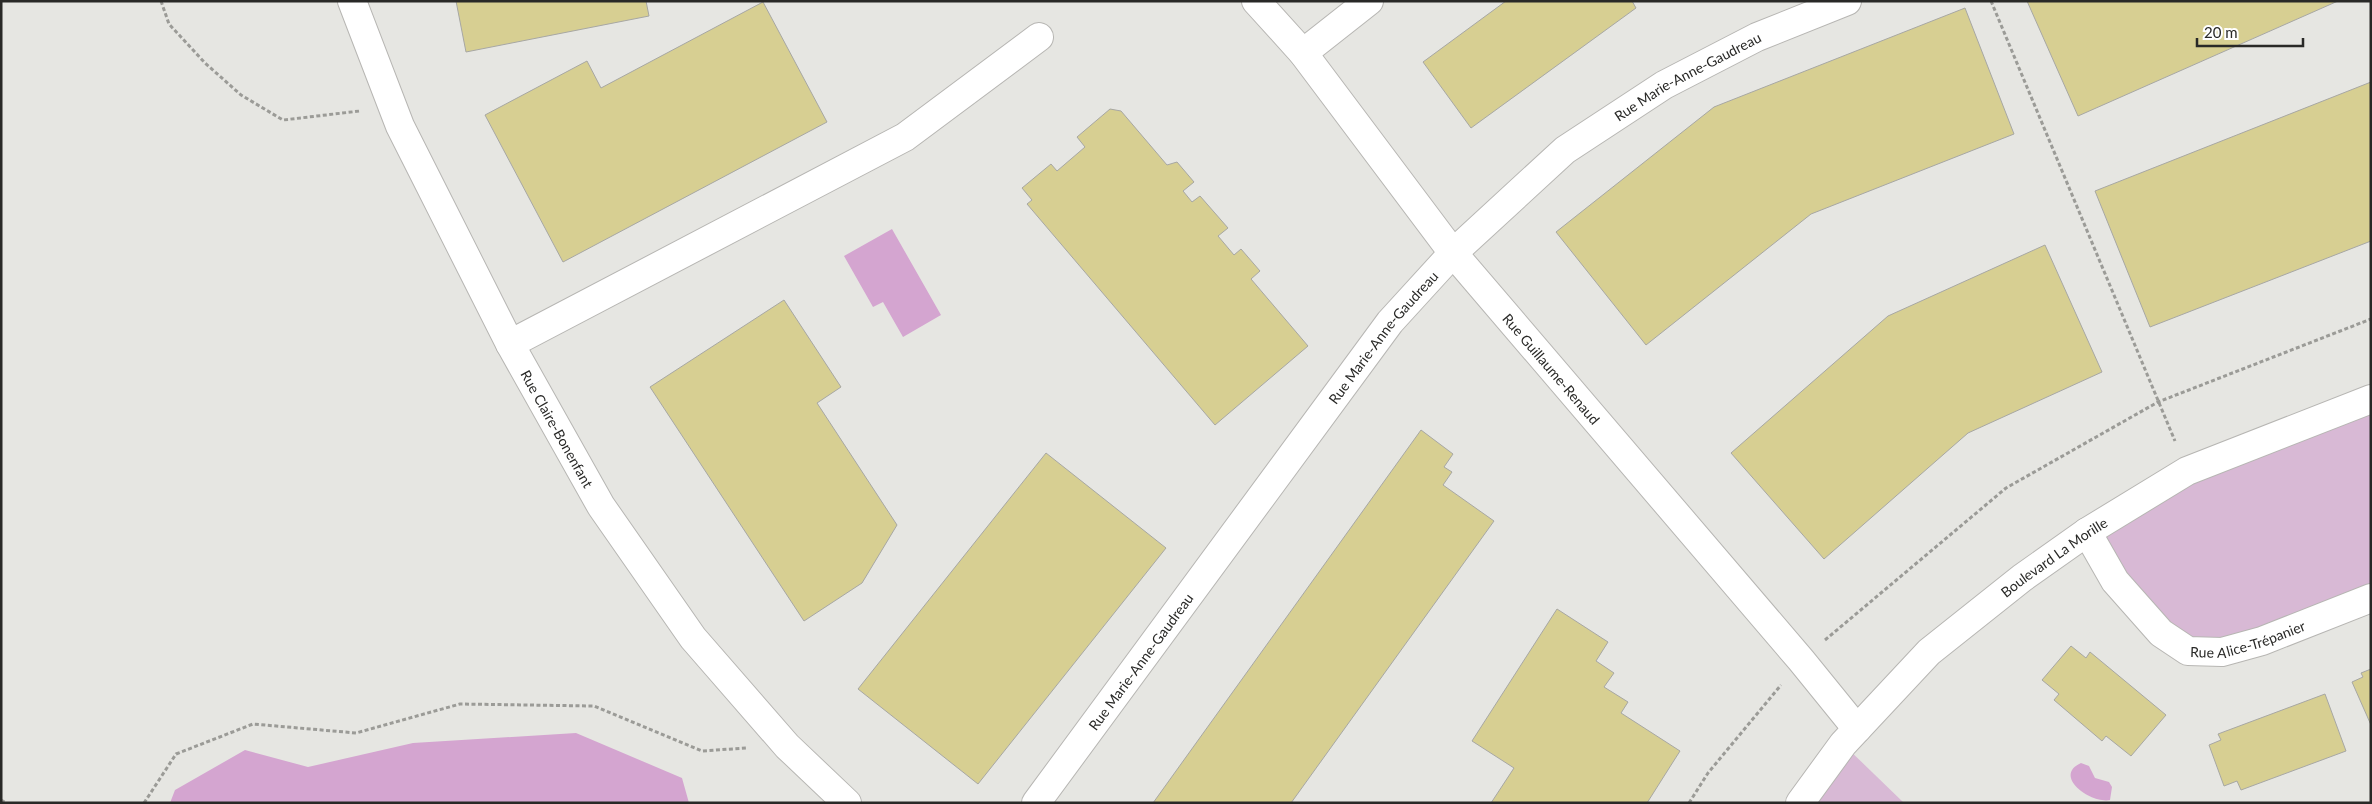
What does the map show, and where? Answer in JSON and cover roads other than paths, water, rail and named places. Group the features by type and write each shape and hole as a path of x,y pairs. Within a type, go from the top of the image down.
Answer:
{"street":[{"name":"Rue Claire-Bonenfant","path":"352,1 393,108 510,344 602,506 692,638 787,746 847,803"},
{"name":"Rue Guillaume-Renaud","path":"1256,1 1303,53 1453,253 1801,660 1857,729"},
{"path":"1303,53 1369,1"},
{"name":"Rue Marie-Anne-Gaudreau","path":"1036,803 1390,322 1453,253 1565,150 1664,85 1757,37 1847,1"},
{"path":"510,344 905,137 1039,37"},
{"name":"Boulevard La Morille","path":"1800,803 1843,744 1928,652 2022,578 2087,532 2187,472 2371,399"},
{"name":"Rue Alice-Trépanier","path":"2087,532 2115,581 2161,633 2188,651 2222,652 2262,642 2371,598"}]}
